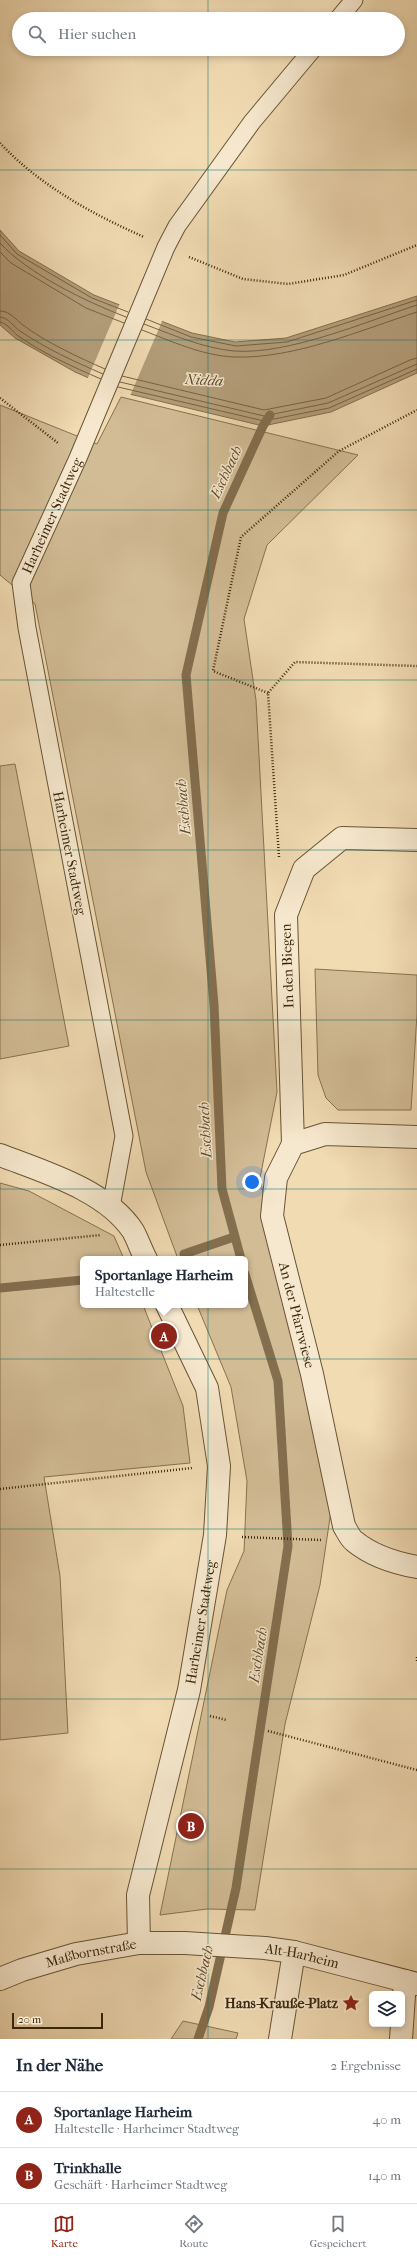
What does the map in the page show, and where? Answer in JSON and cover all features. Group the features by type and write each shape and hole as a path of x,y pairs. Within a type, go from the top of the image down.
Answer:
{"street":[{"name":"In den Biegen","path":"293,1144 286,915 304,869 342,838 417,840"},
{"path":"293,1144 325,1134 417,1137"},
{"name":"An der Pfarrwiese","path":"293,1144 276,1178 272,1216 312,1374 344,1526 353,1541 376,1554 396,1563 417,1567"},
{"path":"0,1155 63,1179 111,1207 132,1231 144,1256"},
{"name":"Harheimer Stadtweg","path":"139,1943 138,1895 189,1690 215,1535 219,1466 206,1388 168,1308"},
{"name":"Maßbornstraße","path":"0,1979 22,1970 76,1954 139,1943 185,1943"},
{"name":"Alt-Harheim","path":"185,1943 264,1948 294,1952 411,1982"},
{"path":"280,2039 294,1952"},
{"path":"401,2039 411,1982"}],"lane":[{"path":"344,12 354,0"},
{"name":"Harheimer Stadtweg","path":"111,1207 124,1136 27,628 21,583 80,453 163,254 177,226 252,122 307,56"}],"path":[{"path":"0,143 55,190 163,254 243,279 288,284 344,276 417,244"},
{"path":"0,398 80,453"},
{"path":"268,693 214,672 240,537 340,452 417,410"},
{"path":"279,859 268,693 295,662 417,666"},
{"path":"0,1245 132,1231"},
{"path":"0,1489 219,1466"},
{"path":"267,1538 303,1538"},
{"path":"417,1657 417,1663"},
{"path":"268,1731 417,1770"}],"shaded area":[{"path":"121,397 358,455 267,545 244,619 256,700 277,1092 260,1178 331,1511 320,1585 285,1724 255,1910 207,1909 160,1915 227,1590 244,1551 247,1481 231,1387 198,1308 248,1308 248,1256 177,1256 146,1172 35,604 0,575 0,405 97,444"},
{"path":"15,764 69,1046 0,1059 0,766"},
{"path":"315,969 417,975 417,1014 411,1110 338,1110 326,1098 318,1075"},
{"path":"0,1183 29,1191 114,1236 123,1256 80,1256 80,1308 144,1308 183,1406 190,1463 44,1477 60,1576 68,1733 0,1740"},
{"path":"183,2021 238,2033 236,2039 171,2039"}],"water":[{"name":"Nidda","path":"0,230 19,251 94,295 192,333 235,342 286,338 417,296 417,373 331,412 263,426 121,392 75,372 15,338 0,325"}],"pier":[{"path":"120,303 163,319 130,396 87,380"}],"waterway":[{"name":"Eschbach","path":"240,1256 222,1189 214,1005 186,675 223,513 263,426 270,415"},
{"path":"184,1254 234,1237"},
{"path":"0,1288 80,1280"},
{"name":"Eschbach","path":"198,2039 209,2007 236,1888 288,1546 278,1381 248,1284"}],"place":[{"name":"Sportanlage Harheim","path":"164,1336"},
{"name":"Trinkhalle","path":"191,1826"},
{"name":"Hans-Krauße-Platz","path":"351,2003"}]}
